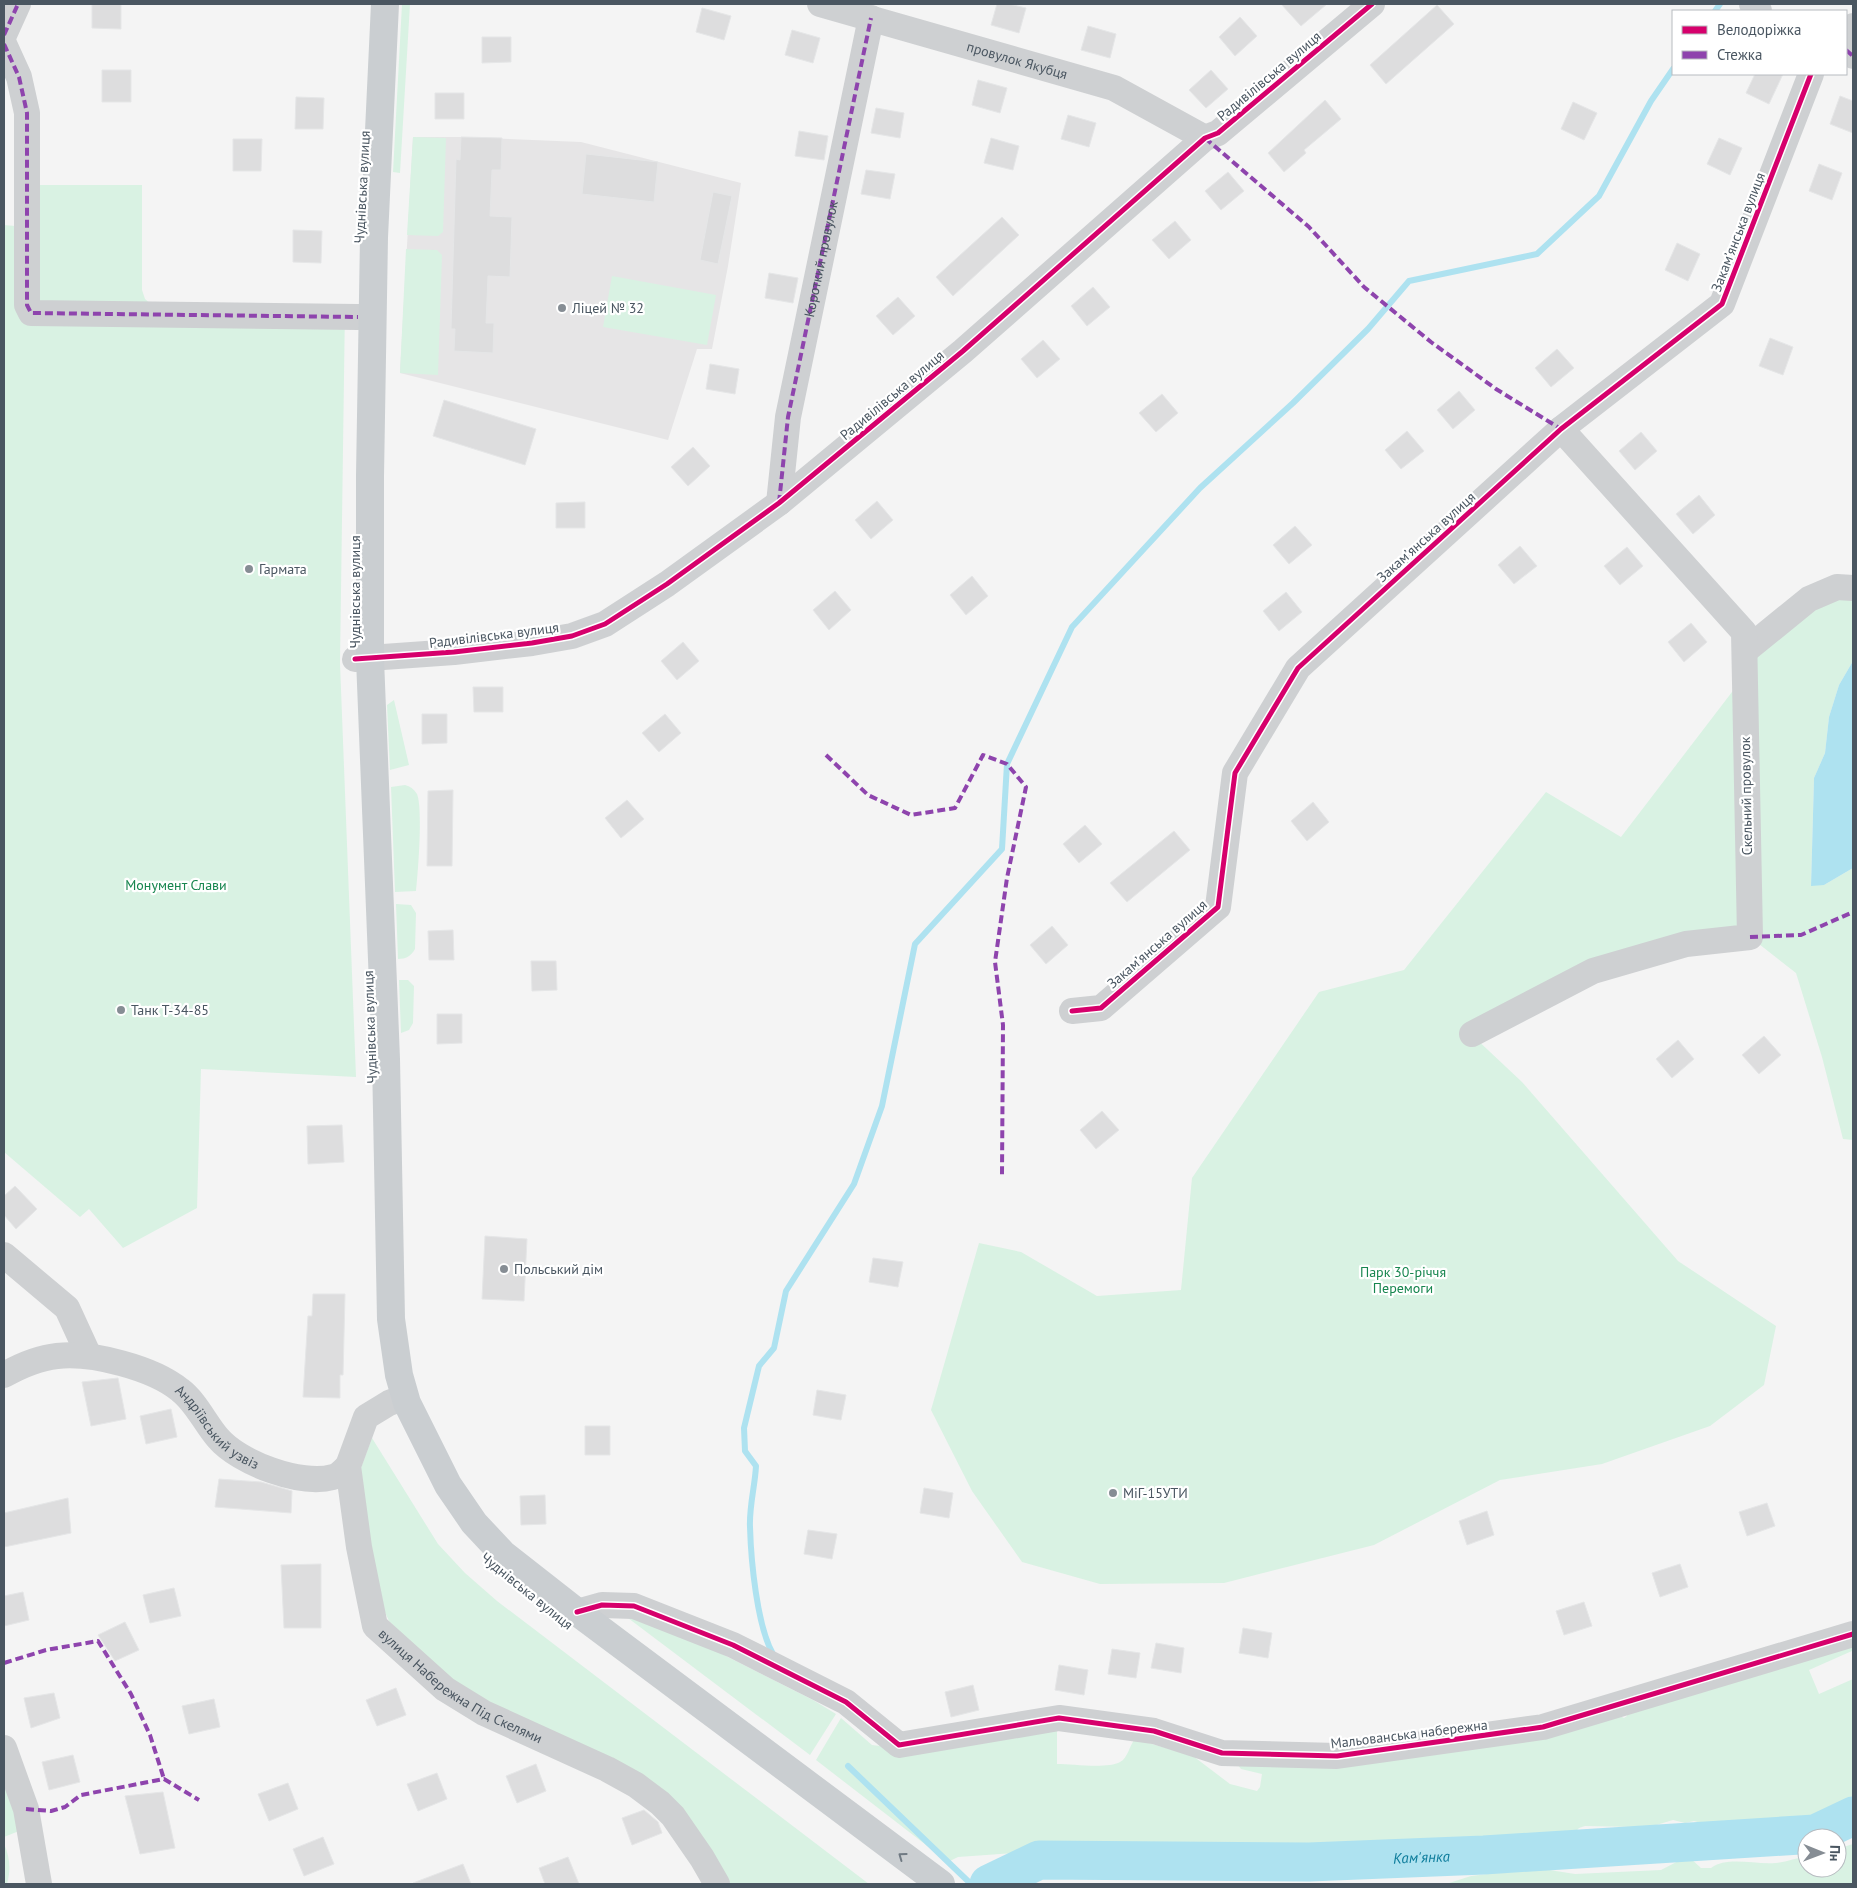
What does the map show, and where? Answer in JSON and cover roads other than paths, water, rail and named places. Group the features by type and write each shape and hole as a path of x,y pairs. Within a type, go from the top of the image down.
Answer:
{"main road":[{"name":"Чуднівська вулиця","path":"372,4 361,217 354,480 363,659 375,1296 381,1373 421,1434 448,1485 474,1522 503,1554 857,1833"},
{"name":"Чуднівська вулиця","path":"363,659 370,476 374,237 385,4"},
{"name":"Чуднівська вулиця","path":"397,1400 406,1441 455,1526 496,1570 857,1833"},
{"path":"857,1833 910,1884"},
{"path":"857,1833 941,1884"}],"street":[{"path":"4,35 18,4"},
{"name":"провулок Якубця","path":"820,4 1114,88 1205,138"},
{"name":"Радивілівська вулиця","path":"363,659 532,643 572,636 606,624 667,584 779,503 963,351 1205,138 1218,133 1372,4"},
{"name":"Короткий провулок","path":"779,503 788,417 871,18"},
{"path":"4,44 19,78 27,113 27,305 31,313 358,317"},
{"name":"Закамʼянська вулиця","path":"1072,1012 1101,1008 1218,907 1235,773 1298,668 1561,428 1722,304 1811,75"},
{"name":"Скельний провулок","path":"1472,1034 1592,971 1686,944 1750,937 1744,632 1561,428"},
{"path":"1745,651 1809,599 1837,586 1853,588"},
{"path":"4,1255 67,1308 89,1356"},
{"name":"Андріївський узвіз","path":"4,1375 41,1359 59,1356 89,1356 133,1367 162,1377 182,1390 218,1439 249,1462 278,1472 313,1479 334,1477 348,1466"},
{"name":"вулиця Набережна Під Скелями","path":"397,1400 366,1417 348,1466 359,1547 375,1626 445,1688 484,1713 607,1769 636,1785 660,1803 697,1851 717,1884"},
{"name":"Мальованська набережна","path":"577,1612 602,1605 634,1606 733,1645 846,1702 899,1745 1059,1718 1154,1731 1222,1753 1328,1756 1543,1727 1853,1634"},
{"path":"4,1748 26,1809 39,1884"}],"water":[{"path":"1853,661 1853,868 1824,885 1811,886 1814,778 1825,753 1829,717 1839,685"}],"waterway":[{"path":"1716,10 1720,4"},
{"path":"773,1654 767,1642 759,1610 752,1557 750,1519 756,1466 745,1451 744,1428 759,1366 774,1348 786,1291 854,1184 882,1106 915,944 1002,849 1007,764 1072,627 1200,488 1293,403 1368,329 1409,281 1537,254 1599,196 1651,101 1672,70"},
{"path":"848,1766 971,1884"},
{"name":"Кам'янка","path":"989,1884 1039,1860 1309,1862 1484,1855 1815,1834 1853,1816"}],"place":[{"name":"Ліцей № 32","path":"562,308"},
{"name":"Гармата","path":"249,569"},
{"name":"Танк Т-34-85","path":"121,1010"},
{"name":"Польський дім","path":"504,1269"},
{"name":"МіГ-15УТИ","path":"1113,1493"}],"park label":[{"name":"Монумент Слави","path":"176,885"},
{"name":"Парк 30-річчя Перемоги","path":"1403,1280"}]}
